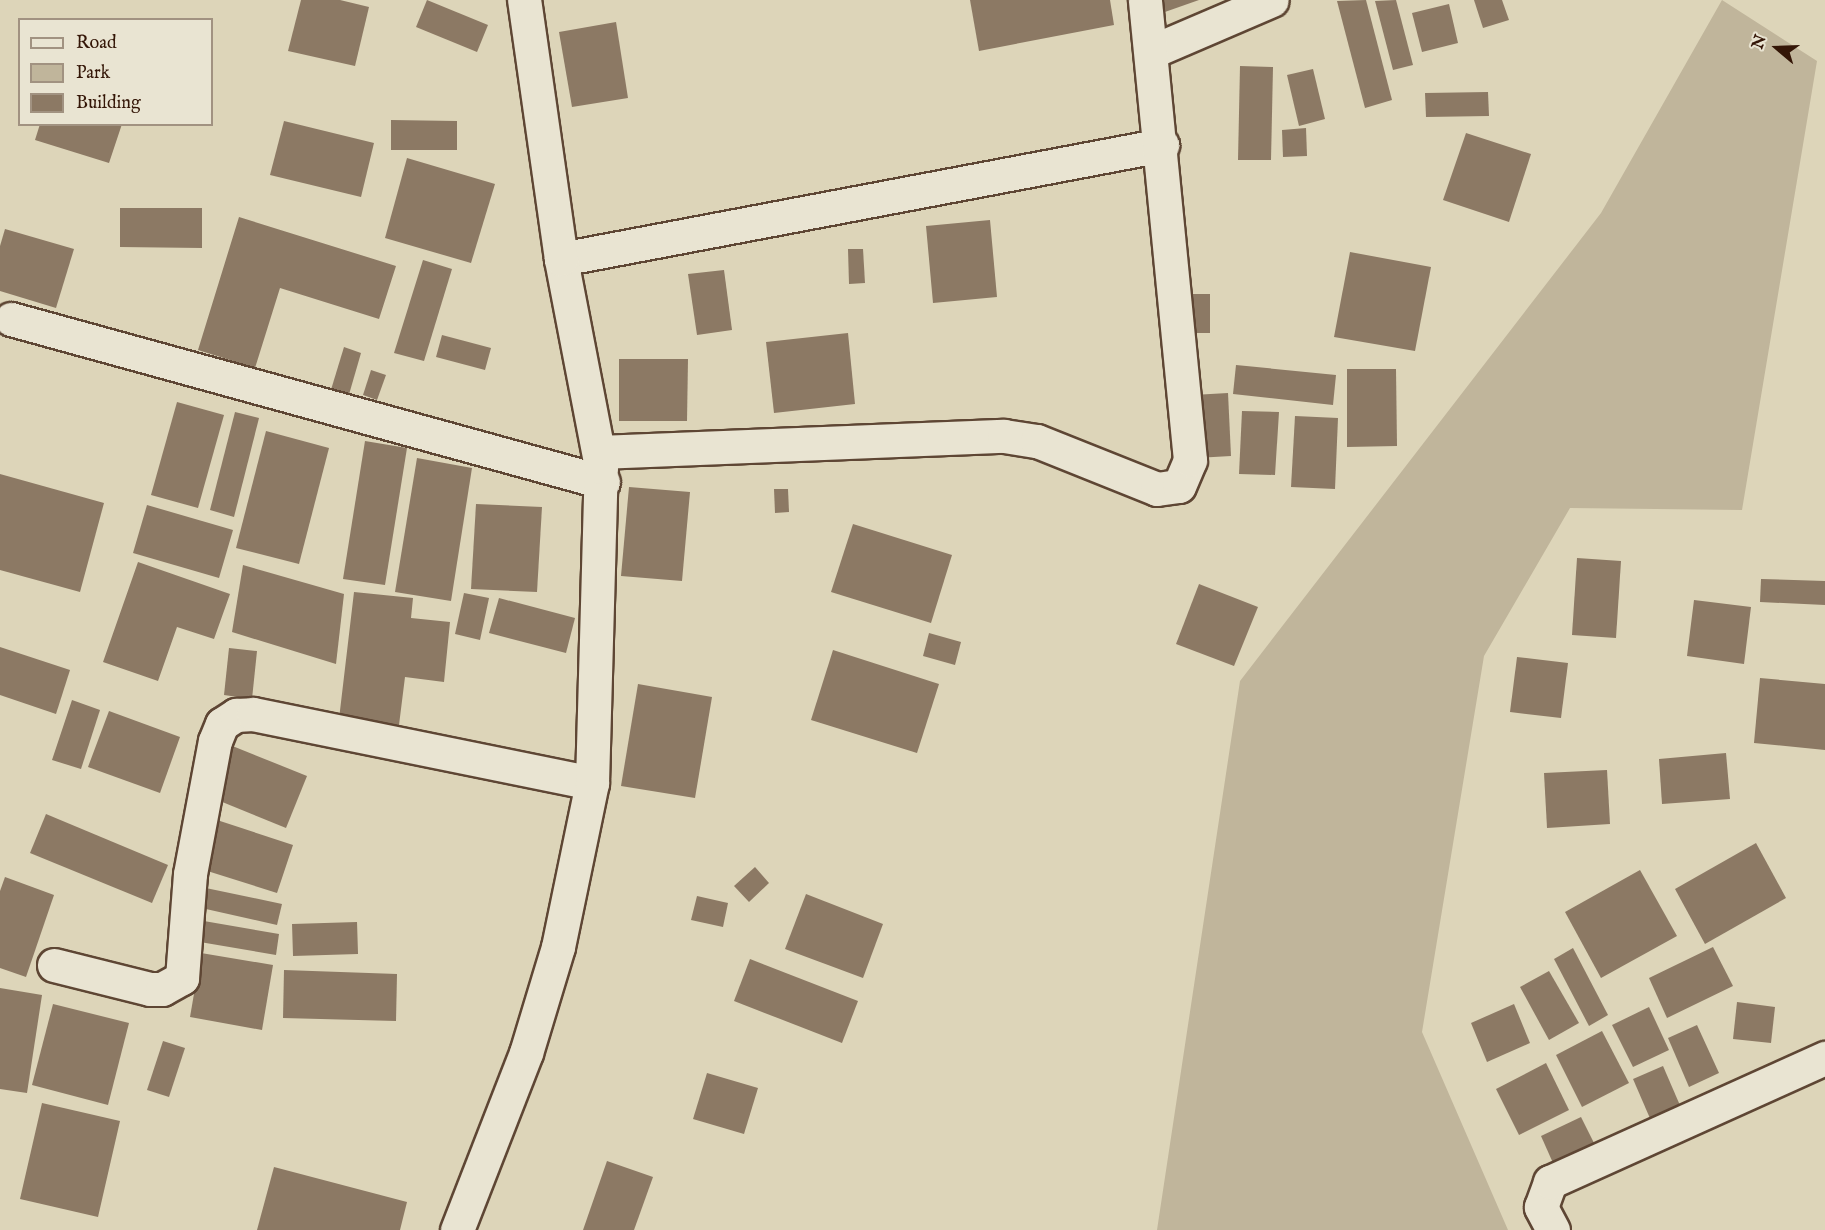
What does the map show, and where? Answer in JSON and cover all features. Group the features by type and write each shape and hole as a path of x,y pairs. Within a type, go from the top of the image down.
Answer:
{"street":[{"path":"457,1230 526,1053 558,947 592,783 601,467 561,259 524,0"},
{"path":"11,319 601,467 1004,436 1037,441 1157,489 1179,486 1190,460 1153,51 1145,0"},
{"path":"1153,51 1272,0"},
{"path":"561,259 1162,145"},
{"path":"54,965 150,989 162,989 182,978 190,874 215,741 222,724 236,715 253,714 592,783"},
{"path":"1553,1230 1541,1207 1550,1182 1825,1058"}],"green space":[{"path":"1722,0 1817,61 1742,510 1570,508 1484,656 1422,1032 1508,1230 1157,1230 1240,681 1601,213"}],"building":[{"path":"301,0 340,0 369,7 355,66 288,51"},
{"path":"427,0 488,25 477,52 416,27"},
{"path":"970,0 1110,0 1114,25 979,51"},
{"path":"1157,0 1199,0 1162,13"},
{"path":"1366,0 1392,100 1365,108 1337,1"},
{"path":"1396,0 1413,65 1393,70 1375,1"},
{"path":"1474,0 1502,0 1509,20 1483,28"},
{"path":"1449,4 1458,43 1422,52 1412,13"},
{"path":"616,22 628,98 572,107 559,32"},
{"path":"1240,66 1273,67 1271,160 1238,160"},
{"path":"1313,69 1325,119 1299,126 1287,75"},
{"path":"1488,92 1489,116 1426,117 1425,93"},
{"path":"391,120 457,121 457,150 391,150"},
{"path":"284,121 374,143 361,197 270,175"},
{"path":"39,126 121,126 109,163 35,140"},
{"path":"1306,128 1307,156 1283,157 1282,130"},
{"path":"1466,133 1531,154 1509,222 1443,200"},
{"path":"407,158 495,184 471,263 385,238"},
{"path":"120,208 202,208 202,248 120,247"},
{"path":"239,217 396,266 379,319 280,288 255,368 198,350"},
{"path":"990,220 997,297 933,303 926,226"},
{"path":"5,229 74,249 56,308 0,291 0,246"},
{"path":"848,249 863,249 865,283 849,284"},
{"path":"1350,252 1431,267 1415,351 1334,337"},
{"path":"423,260 452,269 424,361 394,353"},
{"path":"724,270 732,330 697,335 688,274"},
{"path":"1188,294 1210,294 1210,333 1188,333"},
{"path":"848,333 855,404 774,413 766,342"},
{"path":"442,335 491,348 485,370 436,357"},
{"path":"344,347 361,353 348,398 330,393"},
{"path":"619,359 688,359 687,421 619,421"},
{"path":"1236,365 1336,375 1333,405 1233,394"},
{"path":"1347,369 1396,369 1397,446 1347,447"},
{"path":"371,370 386,375 377,400 363,395"},
{"path":"1228,393 1231,456 1196,458 1193,395"},
{"path":"177,402 224,415 198,508 151,495"},
{"path":"1242,411 1279,412 1275,475 1239,474"},
{"path":"235,412 259,418 234,517 210,510"},
{"path":"1295,416 1338,418 1335,489 1291,487"},
{"path":"266,431 329,448 299,564 236,548"},
{"path":"365,441 407,448 385,585 343,579"},
{"path":"417,458 472,468 451,601 395,592"},
{"path":"0,474 104,503 80,592 0,570"},
{"path":"629,487 690,492 682,581 621,576"},
{"path":"774,489 788,489 789,512 775,513"},
{"path":"476,504 542,507 537,592 471,589"},
{"path":"147,505 233,530 219,578 133,553"},
{"path":"853,524 952,555 931,623 831,592"},
{"path":"1577,558 1621,561 1616,638 1572,635"},
{"path":"138,562 230,594 214,639 177,627 158,681 103,662"},
{"path":"243,565 344,594 336,664 232,632"},
{"path":"1761,579 1825,581 1825,605 1760,602"},
{"path":"1199,584 1258,607 1234,666 1176,644"},
{"path":"354,592 413,598 411,618 450,622 444,682 405,677 399,725 339,719"},
{"path":"464,593 489,598 480,640 455,634"},
{"path":"499,598 575,618 566,653 489,633"},
{"path":"1694,600 1751,607 1744,664 1687,656"},
{"path":"929,633 961,642 955,665 923,656"},
{"path":"0,647 70,670 56,714 0,695"},
{"path":"229,648 257,651 252,699 224,695"},
{"path":"833,650 939,684 917,753 811,720"},
{"path":"1517,657 1568,663 1561,718 1510,712"},
{"path":"1760,678 1825,684 1825,750 1754,743"},
{"path":"638,684 712,697 695,798 621,786"},
{"path":"72,700 100,710 81,769 52,760"},
{"path":"109,711 180,737 160,793 88,767"},
{"path":"230,745 307,776 286,828 210,797"},
{"path":"1726,753 1730,799 1662,804 1659,759"},
{"path":"1607,770 1610,824 1547,828 1544,773"},
{"path":"46,814 168,865 152,903 30,853"},
{"path":"217,820 293,845 277,893 201,869"},
{"path":"1756,843 1786,898 1705,944 1675,889"},
{"path":"755,867 769,883 749,902 734,886"},
{"path":"1640,870 1677,936 1601,978 1565,912"},
{"path":"5,877 54,895 26,977 0,968 0,891"},
{"path":"201,887 282,904 277,925 197,907"},
{"path":"806,894 883,924 863,978 785,949"},
{"path":"697,896 728,903 723,927 691,920"},
{"path":"198,920 279,934 276,955 194,941"},
{"path":"357,922 358,954 293,956 292,924"},
{"path":"1713,947 1733,986 1667,1018 1649,978"},
{"path":"1573,948 1608,1015 1589,1026 1554,959"},
{"path":"201,953 273,965 262,1030 190,1017"},
{"path":"750,959 858,1001 842,1043 734,1001"},
{"path":"284,970 397,974 396,1021 283,1018"},
{"path":"1549,971 1579,1023 1549,1040 1520,987"},
{"path":"0,988 42,995 27,1093 0,1089"},
{"path":"1737,1002 1775,1007 1771,1043 1733,1039"},
{"path":"53,1004 129,1023 108,1105 32,1085"},
{"path":"1514,1004 1530,1043 1487,1062 1471,1023"},
{"path":"1649,1007 1669,1050 1633,1067 1612,1025"},
{"path":"1697,1025 1719,1073 1689,1087 1668,1038"},
{"path":"1602,1031 1629,1083 1582,1107 1556,1055"},
{"path":"163,1041 185,1048 169,1097 147,1090"},
{"path":"1546,1063 1569,1110 1519,1135 1496,1089"},
{"path":"1663,1066 1682,1110 1652,1123 1633,1079"},
{"path":"707,1073 758,1088 744,1134 693,1119"},
{"path":"42,1103 120,1121 98,1217 20,1199"},
{"path":"1581,1117 1594,1143 1553,1163 1541,1136"},
{"path":"607,1161 653,1177 634,1230 583,1230"},
{"path":"274,1167 407,1202 400,1230 257,1230"}]}
